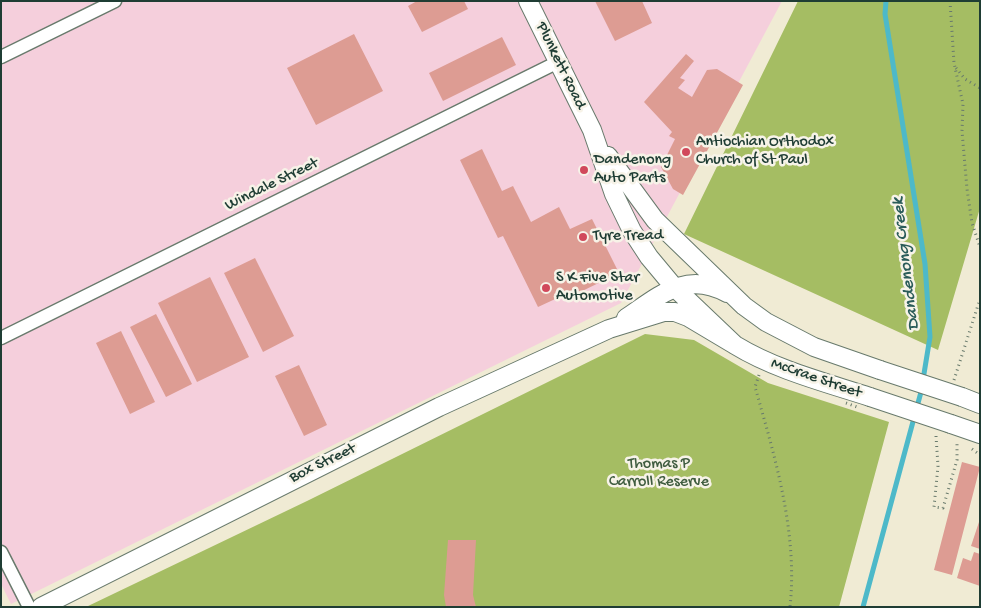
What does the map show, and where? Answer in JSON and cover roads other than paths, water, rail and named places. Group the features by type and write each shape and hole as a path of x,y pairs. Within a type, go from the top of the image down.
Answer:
{"main road":[{"name":"Plunkett Road","path":"528,1 592,130 622,177 655,220 734,298"},
{"name":"Plunkett Road","path":"592,130 624,217 649,257 674,287"},
{"name":"Box Street","path":"609,329 674,287 704,285 718,289 734,298"},
{"name":"McCrae Street","path":"674,287 735,345 768,363 870,397 948,431 980,434"},
{"name":"McCrae Street","path":"734,298 766,322 797,339 880,370 957,391 980,404"},
{"name":"Box Street","path":"41,607 431,411 609,329 664,312 675,312 688,317 735,345"}],"street":[{"path":"1,57 115,1"},
{"name":"Windale Street","path":"1,338 558,62"},
{"path":"1,552 29,607"}],"waterway":[{"name":"Dandenong Creek","path":"863,607 921,392 930,337 925,264 885,14 886,1"}],"place":[{"name":"Antiochian Orthodox Church of St Paul","path":"686,152"},
{"name":"Dandenong Auto Parts","path":"584,170"},
{"name":"Tyre Tread","path":"583,237"},
{"name":"S K Five Star Automotive","path":"546,288"}],"park label":[{"name":"Thomas P Carroll Reserve","path":"659,474"}]}
